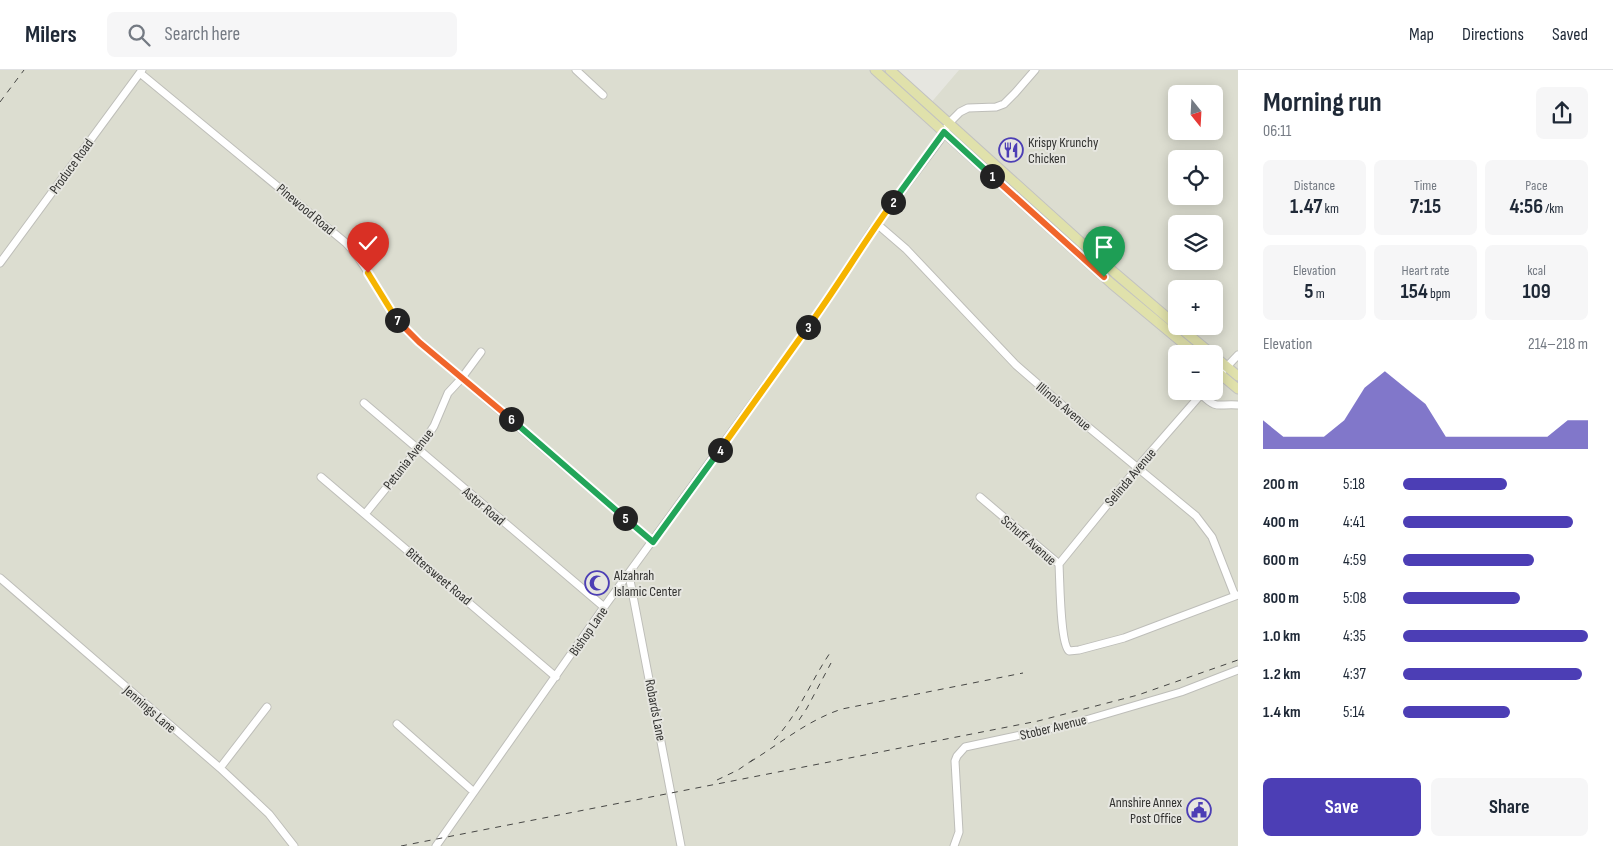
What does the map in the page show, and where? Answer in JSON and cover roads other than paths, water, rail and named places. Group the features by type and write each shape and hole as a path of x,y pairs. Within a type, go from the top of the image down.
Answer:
{"main road":[{"path":"890,70 1111,270 1168,318"},
{"path":"879,71 1112,284 1185,345"},
{"path":"1189,335 1201,345"},
{"path":"1223,364 1238,376"},
{"path":"1223,379 1238,389"}],"street":[{"path":"576,70 603,94"},
{"name":"Bishop Lane","path":"436,846 604,608 824,305 877,224 955,116 968,108 1004,104 1035,70"},
{"name":"Produce Road","path":"0,263 141,72"},
{"name":"Pinewood Road","path":"141,72 346,243 364,266 400,323 419,342 653,542"},
{"name":"Illinois Avenue","path":"877,224 906,248 950,297 1016,365 1070,412 1190,510 1204,524 1212,537 1237,596"},
{"name":"Petunia Avenue","path":"365,514 418,449 434,426 448,393 481,352"},
{"path":"1223,370 1238,355"},
{"name":"Selinda Avenue","path":"1059,564 1138,467 1196,400"},
{"path":"1207,400 1217,406 1238,405"},
{"name":"Astor Road","path":"364,403 604,608"},
{"name":"Bittersweet Road","path":"321,477 556,677"},
{"name":"Schuff Avenue","path":"980,497 1059,564 1067,650 1079,650 1124,638 1237,596"},
{"name":"Robards Lane","path":"629,575 681,846"},
{"name":"Jennings Lane","path":"0,578 220,768 269,814 294,846"},
{"name":"Stober Avenue","path":"954,846 959,832 956,761 957,756 965,747 1072,724 1181,692 1238,670"},
{"path":"220,768 267,706"},
{"path":"397,724 474,792"}],"railway":[{"path":"0,102 24,70"},
{"path":"774,740 791,719 832,650"},
{"path":"401,846 1038,721 1138,695 1238,660"},
{"path":"799,720 831,663"},
{"path":"750,762 818,719 842,709 1023,673"},
{"path":"717,780 738,770 754,759"}],"place":[{"name":"Krispy Krunchy Chicken","path":"1011,150"},
{"name":"Alzahrah Islamic Center","path":"597,583"},
{"name":"Annshire Annex Post Office","path":"1199,810"}]}
